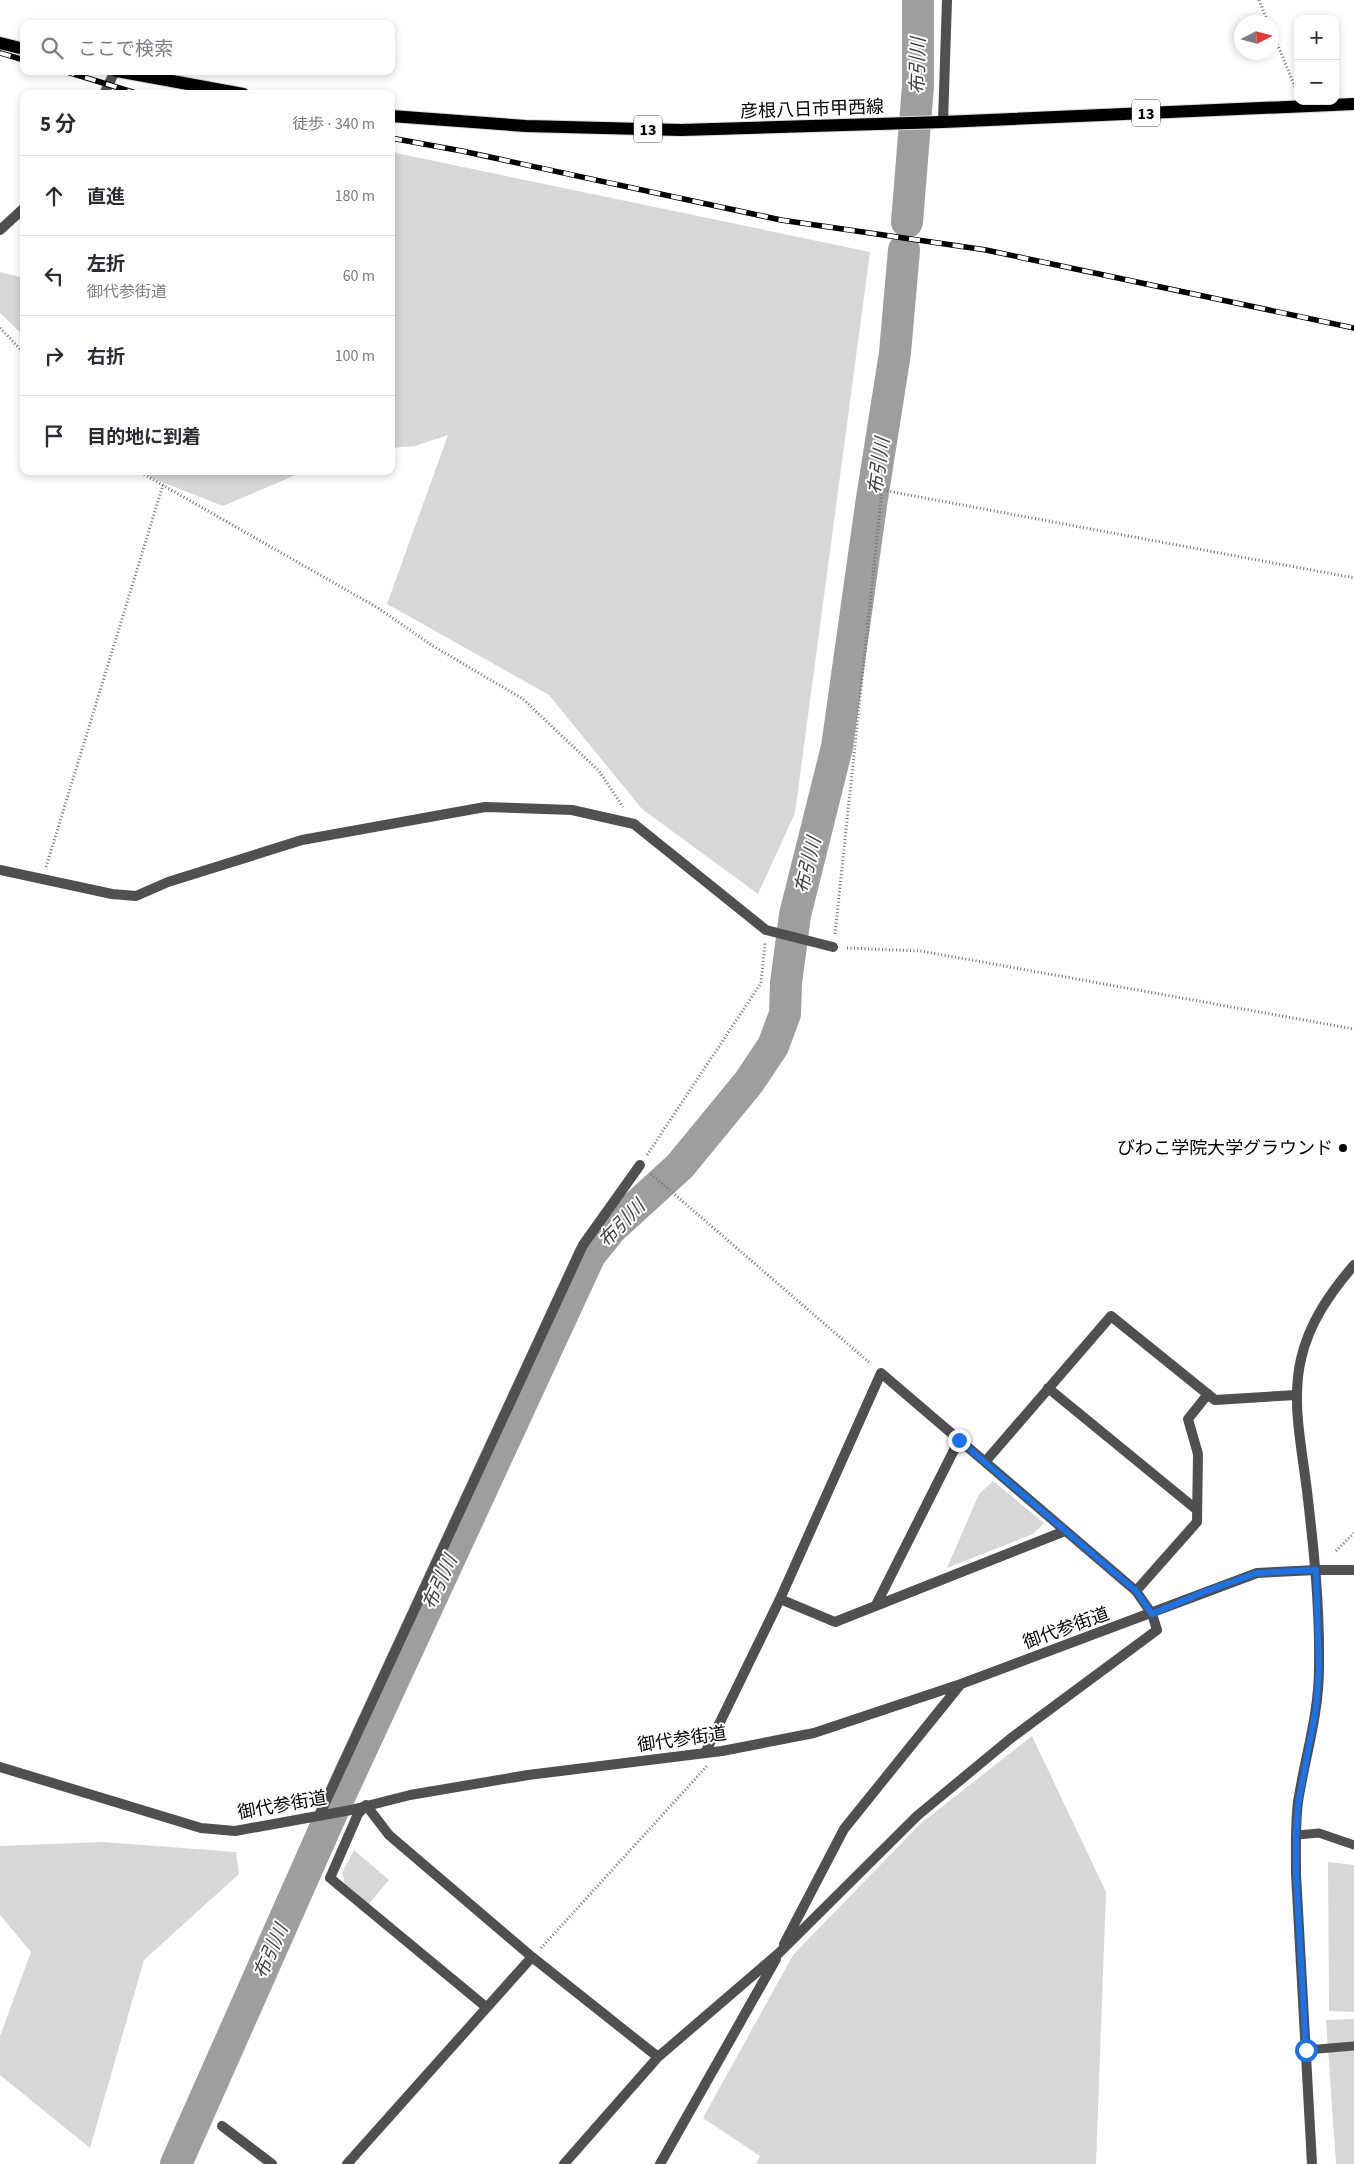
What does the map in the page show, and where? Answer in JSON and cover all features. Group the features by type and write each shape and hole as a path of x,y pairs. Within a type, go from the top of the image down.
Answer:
{"main road":[{"path":"0,43 20,48"},
{"path":"138,75 221,90"},
{"name":"彦根八日市甲西線","path":"395,116 526,126 681,130 940,122 1354,104"}],"street":[{"path":"940,122 947,0"},
{"path":"106,90 114,75"},
{"path":"0,230 20,212"},
{"path":"0,870 42,881 112,894 136,896 168,882 302,840 485,807 572,810 634,824 770,931 834,947"},
{"path":"323,1815 583,1245 640,1165"},
{"path":"1312,2164 1296,1874 1296,1835 1298,1804 1311,1743 1319,1669 1316,1570 1296,1395 1301,1359 1312,1325 1332,1290 1354,1264"},
{"path":"985,1462 1111,1316 1215,1400 1296,1395"},
{"path":"564,2164 658,2057 779,1953 917,1816 1010,1739 1157,1630 1152,1614 1136,1591 881,1373 780,1599 705,1753"},
{"path":"1048,1388 1197,1510"},
{"path":"1136,1591 1197,1522 1198,1454 1188,1419 1208,1394"},
{"path":"876,1606 959,1440"},
{"path":"780,1599 835,1622 1065,1530"},
{"name":"御代参街道","path":"0,1767 201,1828 235,1831 351,1810 410,1795 528,1775 722,1751 814,1733 961,1684 1152,1614 1204,1592 1257,1573 1354,1570"},
{"path":"660,2164 779,1953 844,1829 961,1684"},
{"path":"486,2007 330,1878 358,1814 366,1805 389,1835 532,1958 658,2057"},
{"path":"347,2164 532,1958"},
{"path":"222,2126 272,2164"}],"lane":[{"path":"1296,1835 1318,1833 1354,1845"},
{"path":"1306,2050 1354,2046"}],"path":[{"path":"1259,0 1265,15"},
{"path":"1279,48 1294,85"},
{"path":"0,328 20,349"},
{"path":"145,475 378,608 433,646 523,699 599,771 634,824"},
{"path":"42,881 163,485"},
{"path":"1354,578 882,490 834,947 921,950 1354,1029"},
{"path":"770,931 761,982 722,1044 640,1165 881,1373"},
{"path":"1336,1551 1354,1533"},
{"path":"532,1958 722,1751"}],"shaded area":[{"path":"395,153 870,252 795,813 758,894 642,809 549,695 387,604 448,435 415,446 395,448"},
{"path":"0,272 20,277 20,332 0,313"},
{"path":"148,475 296,475 223,506"},
{"path":"993,1481 1044,1523 1033,1534 947,1568 979,1494"},
{"path":"1032,1736 1106,1892 1096,2164 756,2164 760,2156 703,2118 793,1955 920,1824"},
{"path":"103,1842 236,1852 239,1874 144,1960 90,2148 0,2075 0,2036 31,1952 0,1915 0,1846"},
{"path":"354,1850 389,1880 368,1905 345,1885 342,1873"},
{"path":"1328,1862 1354,1865 1354,2012 1329,2011"},
{"path":"1354,2019 1354,2164 1336,2164 1326,2020"}],"waterway":[{"name":"布引川","path":"907,222 918,86 918,0"},
{"name":"布引川","path":"176,2164 330,1817 590,1255 611,1229 680,1166 749,1082 773,1046 785,1014 786,983 795,915 837,747 871,505 895,353 904,250"}],"railway":[{"path":"0,53 20,59"},
{"path":"77,75 126,90"},
{"path":"395,139 462,151 781,220 986,250 1354,328"}],"place":[{"name":"びわこ学院大学グラウンド","path":"1343,1148"}],"route":[{"path":"959,1440 1136,1591 1152,1614 1204,1592 1257,1573 1316,1570 1319,1669 1316,1708 1298,1804 1296,1835 1296,1874 1306,2050"}]}
